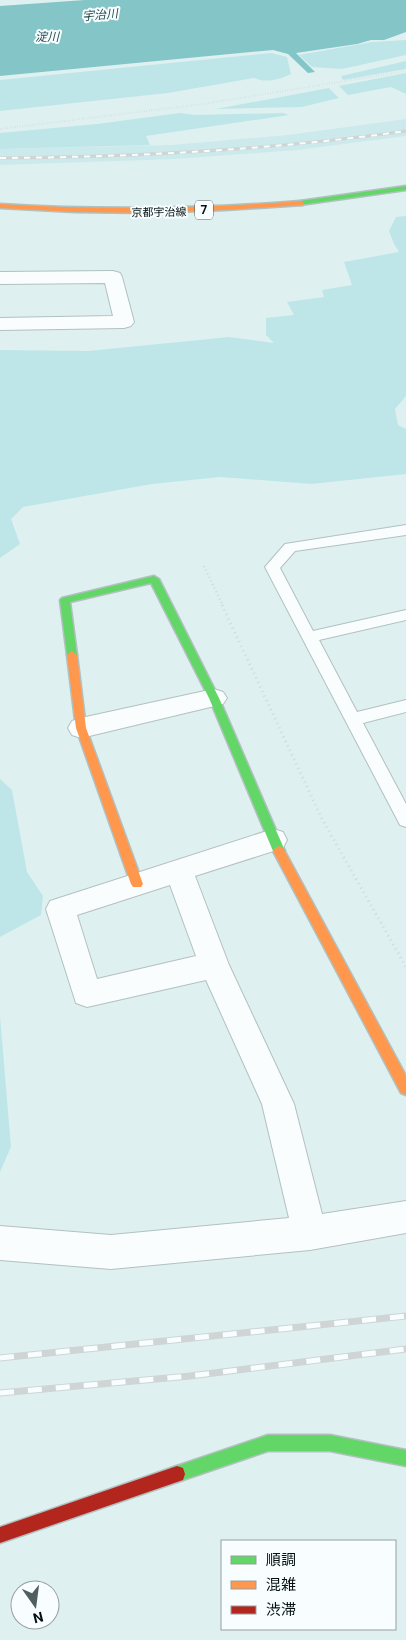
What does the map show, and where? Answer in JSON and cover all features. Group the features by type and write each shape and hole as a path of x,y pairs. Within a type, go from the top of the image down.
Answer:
{"street":[{"name":"京都宇治線","path":"0,206 66,212 148,213 214,210 362,195 406,188"},
{"path":"0,278 113,277 124,322 0,324"},
{"path":"137,884 81,728 65,600 154,579 214,698 273,840 406,1089"},
{"path":"81,728 214,698"},
{"path":"214,965 87,994 60,909 273,840"},
{"path":"179,871 214,965 278,1104 310,1233"},
{"path":"0,1243 111,1252 310,1233 406,1217"},
{"path":"0,1535 268,1442 330,1443 406,1458"}],"lane":[{"path":"404,814 272,567 290,547 406,530"},
{"path":"309,637 406,615"},
{"path":"353,719 406,706"}],"path":[{"path":"0,129 174,110 275,95 406,71"},
{"path":"204,566 322,819 406,967"}],"shaded area":[{"path":"406,40 406,55 342,69 312,67 299,55 372,42"},
{"path":"271,53 287,57 291,74 272,80 254,78 168,93 0,111 0,80"},
{"path":"406,61 406,69 343,80 341,76"},
{"path":"406,73 406,94 391,87 348,95 339,86"},
{"path":"329,88 339,98 302,107 216,109"},
{"path":"180,113 195,115 283,113 289,115 146,136 150,145 0,149 0,133 97,124"},
{"path":"406,119 406,136 297,150 175,159 0,165 0,149 171,145 288,135"},
{"path":"406,216 406,396 395,409 398,425 406,429 406,474 311,484 220,477 152,484 23,507 11,519 20,544 0,558 0,350 88,351 229,337 274,343 266,335 266,318 294,315 287,302 324,297 322,290 352,285 344,262 399,252 389,231 396,217"},
{"path":"0,779 12,790 27,872 43,896 41,915 0,937"},
{"path":"0,1016 11,1147 0,1172"}],"water":[{"name":"淀川","path":"85,0 406,0 406,32 384,40 371,40 357,44 296,53 315,72 308,73 288,54 273,50 0,76 0,6"}],"railway":[{"path":"0,158 153,154 254,148 406,131"},
{"path":"0,1358 406,1316"},
{"path":"0,1393 190,1376 406,1349"}],"traffic: fast":[{"path":"300,203 406,188"},
{"path":"72,655 65,600 154,579 214,698 279,851"},
{"path":"177,1474 268,1443 330,1443 406,1458"}],"traffic: slow":[{"path":"0,206 75,210 188,210 300,203"},
{"path":"72,655 81,728 137,884"},
{"path":"279,851 406,1089"}],"traffic: jam":[{"path":"0,1535 177,1474"}],"water label":[{"name":"宇治川","path":"100,15"}]}
